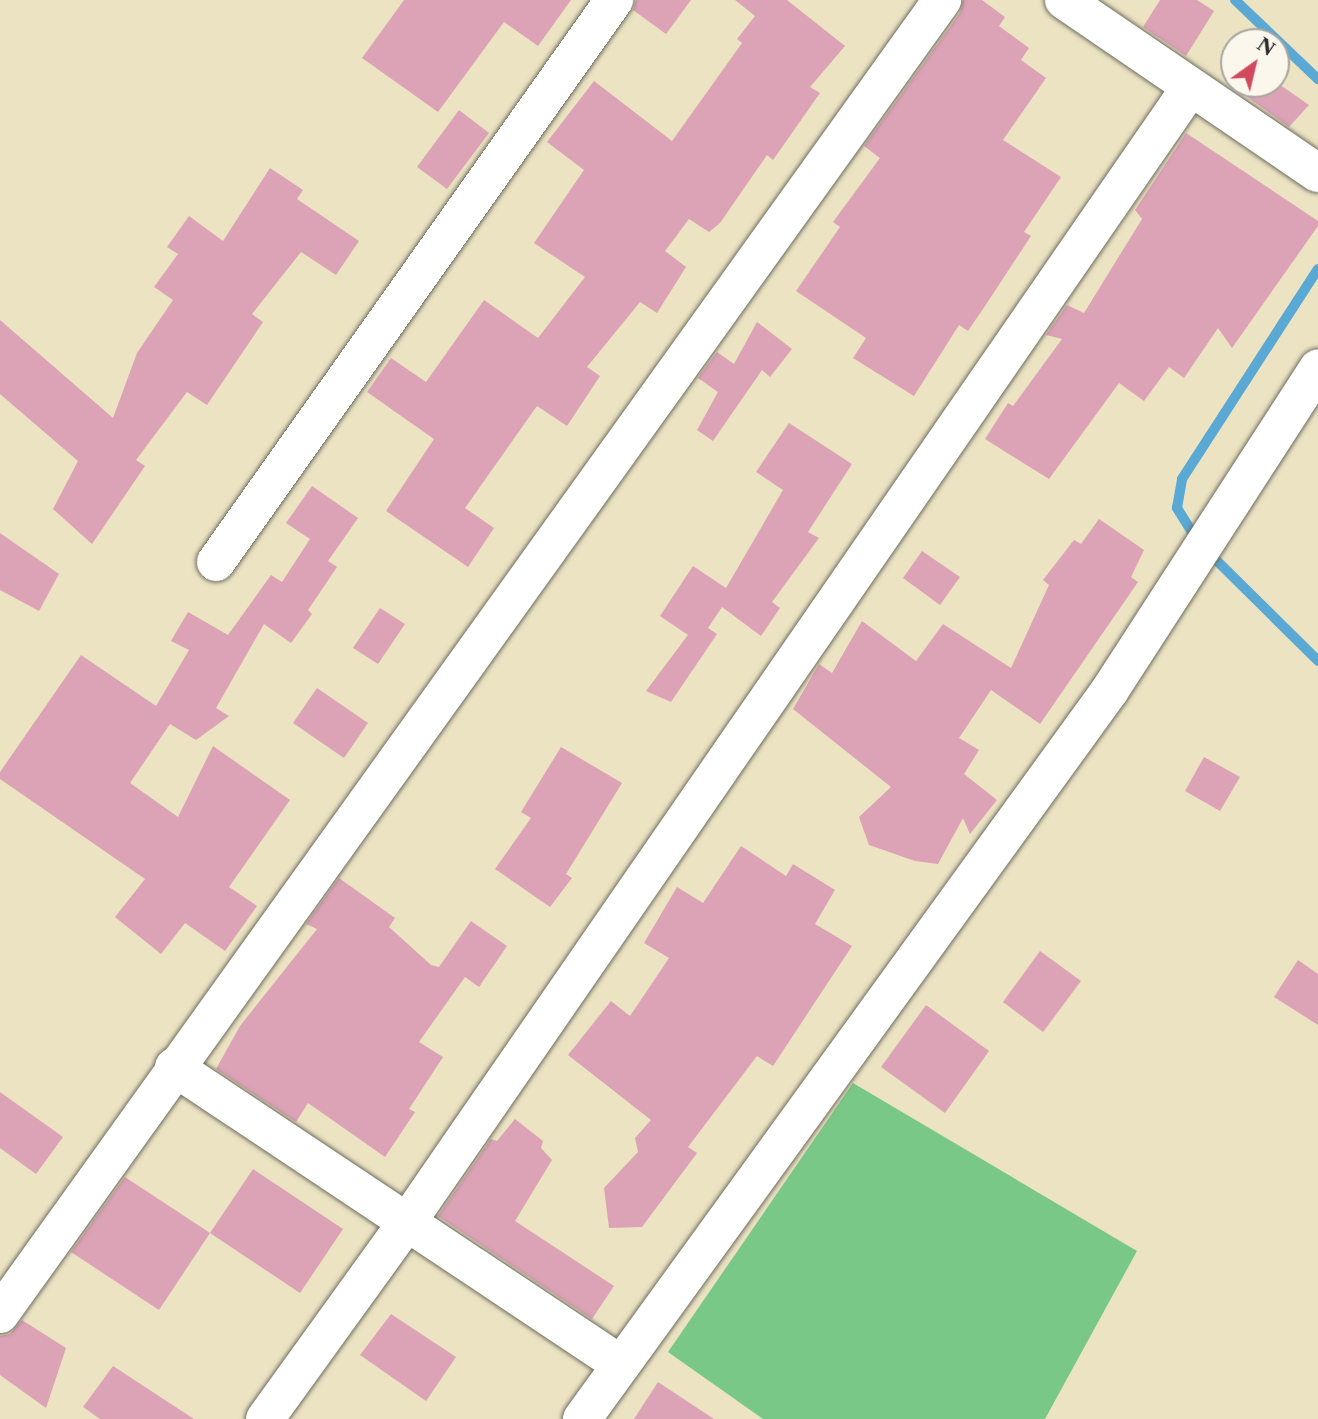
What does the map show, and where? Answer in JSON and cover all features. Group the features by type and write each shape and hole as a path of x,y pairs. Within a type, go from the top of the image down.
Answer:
{"street":[{"path":"216,562 614,0"},
{"path":"0,1314 174,1067 942,0"},
{"path":"1064,0 1318,173"},
{"path":"265,1419 408,1221 1190,88"},
{"path":"582,1419 1094,712 1180,584 1318,368"},
{"path":"174,1067 620,1364"}],"green space":[{"path":"853,1083 1137,1251 1045,1419 763,1419 668,1352"}],"building":[{"path":"404,0 571,0 538,46 504,22 438,112 362,58"},
{"path":"636,0 691,0 666,34 633,10"},
{"path":"735,0 787,0 845,46 810,87 820,93 773,160 767,155 720,223 709,232 689,219 665,251 686,267 657,313 640,302 587,367 600,376 567,426 537,406 465,508 494,528 468,567 386,511 434,439 367,392 391,358 426,382 484,300 538,338 585,277 534,243 584,170 547,142 594,81 672,141 742,43 737,39 755,16"},
{"path":"963,0 982,0 1005,17 999,26 1029,48 1021,60 1046,78 1003,140 1061,177 1024,232 1031,236 987,303 968,331 959,325 914,396 853,358 866,338 796,291 840,227 833,222 880,158 864,146 960,13"},
{"path":"1160,0 1197,0 1214,11 1186,56 1143,27"},
{"path":"1290,92 1309,105 1289,127 1249,98 1290,98"},
{"path":"459,110 489,133 447,189 417,167"},
{"path":"1186,133 1318,221 1318,226 1232,348 1218,328 1184,378 1169,367 1144,401 1119,383 1049,479 985,439 1008,403 1013,406 1062,339 1046,335 1067,305 1084,313 1142,219 1135,210"},
{"path":"270,168 303,190 297,199 359,241 336,275 301,252 252,314 263,322 207,405 187,392 136,460 145,466 92,544 53,509 78,461 0,394 0,320 113,418 137,353 173,300 154,287 178,254 167,247 189,216 223,241"},
{"path":"757,322 792,349 770,377 762,370 713,441 697,430 718,392 698,378 717,352 734,364"},
{"path":"789,423 852,464 808,532 819,538 772,602 780,608 761,636 722,607 708,628 717,634 671,702 646,691 688,635 660,616 693,566 726,588 783,490 756,472"},
{"path":"312,486 358,518 328,561 337,567 308,610 312,614 291,643 264,624 216,708 229,716 196,740 170,724 130,783 178,817 213,746 290,800 229,887 257,906 225,951 185,923 161,954 115,917 145,879 0,779 0,772 81,655 156,706 189,650 171,641 188,612 228,635 271,575 282,582 310,539 286,523"},
{"path":"1099,519 1144,550 1131,577 1138,582 1040,724 991,690 959,738 979,750 964,774 997,800 970,834 963,818 938,864 915,861 869,845 859,817 891,787 793,709 819,664 832,673 862,621 916,661 943,624 1011,668 1049,585 1043,580 1074,540 1081,544"},
{"path":"0,533 59,574 39,611 0,590"},
{"path":"922,551 960,577 940,605 903,578"},
{"path":"380,608 405,624 378,664 353,648"},
{"path":"317,688 368,723 344,758 293,723"},
{"path":"561,747 622,783 566,874 572,878 550,907 495,869 531,818 521,812"},
{"path":"1204,757 1240,777 1220,811 1185,791"},
{"path":"741,846 786,876 793,864 835,890 815,924 852,946 773,1066 757,1056 688,1147 697,1153 642,1227 609,1228 604,1188 638,1152 635,1138 651,1120 568,1055 611,1001 630,1016 669,958 644,943 677,887 703,903"},
{"path":"339,878 395,918 389,927 431,965 439,967 471,921 507,946 479,987 465,977 419,1042 443,1057 409,1109 415,1112 385,1157 308,1103 296,1122 216,1069 240,1026 317,929 306,924"},
{"path":"1040,951 1081,981 1043,1032 1003,1002"},
{"path":"1298,960 1318,974 1318,1025 1274,997"},
{"path":"926,1005 989,1051 945,1113 881,1067"},
{"path":"0,1092 63,1137 36,1174 0,1148"},
{"path":"515,1119 543,1141 541,1148 552,1160 515,1221 614,1286 592,1319 438,1216 491,1139 497,1141"},
{"path":"253,1169 343,1229 300,1293 210,1233"},
{"path":"125,1177 210,1233 159,1310 71,1252"},
{"path":"391,1314 456,1357 426,1401 360,1355"},
{"path":"22,1320 66,1348 46,1408 0,1375 0,1336 10,1334"},
{"path":"113,1366 194,1419 100,1419 83,1407"},
{"path":"658,1382 714,1419 634,1419"}],"waterway":[{"path":"1235,0 1318,79"},
{"path":"1197,540 1177,508 1182,479 1318,269"},
{"path":"1208,552 1318,661"}]}
